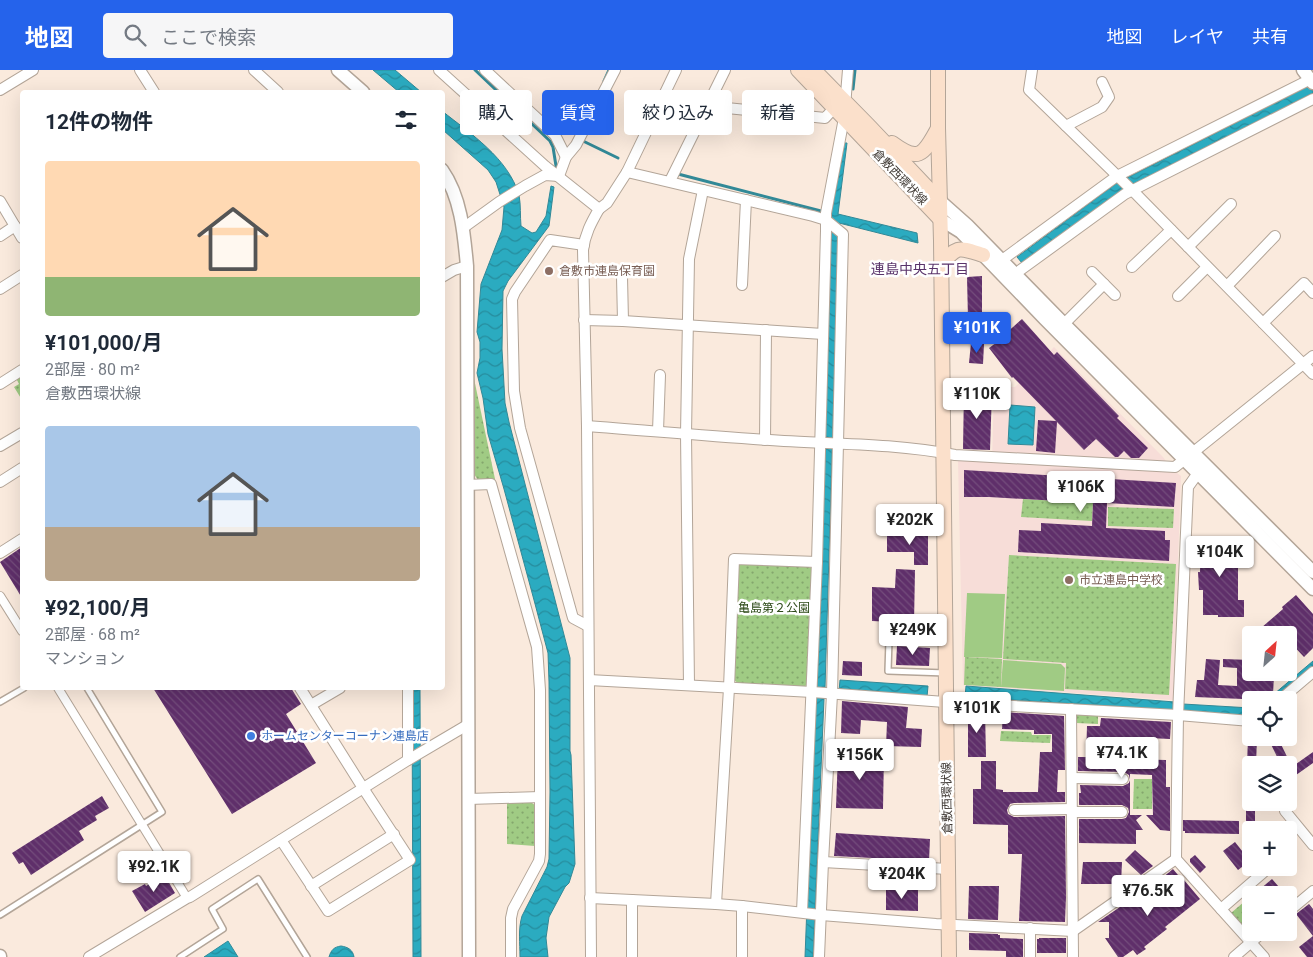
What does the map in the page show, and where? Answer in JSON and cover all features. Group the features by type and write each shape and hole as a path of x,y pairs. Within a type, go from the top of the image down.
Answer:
{"main road":[{"name":"倉敷西環状線","path":"798,70 839,105 869,126 940,201 949,957"},
{"name":"倉敷西環状線","path":"814,70 839,105 844,118 940,218"},
{"path":"938,70 940,201"},
{"path":"869,126 903,151 911,154 919,153 926,149 938,128"},
{"path":"940,266 950,254 963,248 983,255"}],"street":[{"path":"0,90 33,70"},
{"path":"140,70 153,90"},
{"path":"254,70 276,90"},
{"path":"338,70 361,90"},
{"path":"439,70 546,166 599,209"},
{"path":"485,70 555,135 566,157"},
{"path":"559,176 566,157 576,145 615,70"},
{"path":"591,957 584,245 588,227 627,172 676,70"},
{"path":"715,90 725,70"},
{"path":"732,109 825,118 839,105 848,70"},
{"path":"1032,70 1030,90 1313,374"},
{"path":"1002,260 1119,178 1310,79"},
{"path":"1066,126 1102,107 1109,96 1102,82"},
{"path":"1015,274 1130,189 1313,98"},
{"path":"803,913 814,692 823,334 828,222 826,213 844,118"},
{"path":"670,181 693,135"},
{"path":"627,172 813,216 828,222 843,234 835,443 830,693 819,915 819,957"},
{"path":"445,174 451,182 463,228 466,266 469,957"},
{"path":"463,228 499,202 545,175 559,176"},
{"path":"689,686 686,434 687,326 689,259 703,190"},
{"path":"742,285 746,200"},
{"path":"940,201 967,225 1064,324 1189,456 1198,473 1313,589"},
{"path":"0,202 20,235"},
{"path":"1188,247 1231,204"},
{"path":"940,218 960,232 1045,319 1313,572"},
{"path":"0,236 15,226"},
{"path":"1132,267 1171,230"},
{"path":"1227,286 1275,236"},
{"path":"584,245 550,240 512,299 514,391 520,428 573,618 588,626"},
{"path":"445,275 466,266"},
{"path":"1178,296 1207,267"},
{"path":"1092,272 1115,296"},
{"path":"0,289 20,276"},
{"path":"622,276 623,321"},
{"path":"1263,323 1304,283 1313,293"},
{"path":"1064,324 1104,284"},
{"path":"584,320 823,334"},
{"path":"766,330 766,440"},
{"path":"586,426 931,450 955,455 1175,467 1313,356"},
{"path":"0,384 20,371"},
{"path":"658,431 660,375"},
{"path":"0,446 20,434"},
{"path":"0,482 20,469"},
{"path":"1198,473 1188,487 1178,715 1176,859 1264,957"},
{"path":"467,485 491,484 537,646 540,690 540,854 539,860 513,909 511,918 511,957"},
{"path":"0,553 20,540"},
{"path":"716,904 729,688 734,559 817,562"},
{"path":"0,596 20,628"},
{"path":"1291,691 1313,672"},
{"path":"589,680 814,692 1242,720"},
{"path":"59,690 187,898"},
{"path":"281,840 328,911 410,860 301,690"},
{"path":"311,705 337,690"},
{"path":"408,690 413,757"},
{"path":"1071,709 1073,957"},
{"path":"89,957 190,897 469,724"},
{"path":"1072,778 1123,779"},
{"path":"468,799 540,797"},
{"path":"1014,810 1122,812"},
{"path":"1285,811 1313,846"},
{"path":"311,886 394,834"},
{"path":"590,898 716,904 819,915 1073,931 1176,859"},
{"path":"823,862 948,869"},
{"path":"1221,909 1259,876"},
{"path":"1297,904 1313,891"},
{"path":"632,900 632,957"},
{"path":"742,906 742,957"},
{"path":"1030,928 1030,957"},
{"path":"1234,957 1253,941"}],"lane":[{"path":"946,642 890,640 888,671 946,673"},
{"path":"0,702 21,690"},
{"path":"0,915 162,812 88,690"},
{"path":"180,957 223,930 212,909 258,879 307,957"}],"shaded area":[{"name":"市立連島中学校","path":"1054,347 1181,476 1173,700 963,685 958,460 992,461 994,387 1015,387"}],"green space":[{"path":"472,369 495,479 478,480 474,474"},
{"path":"20,376 20,397 14,387 19,384 16,378"},
{"path":"1023,499 1093,503 1092,521 1021,517"},
{"path":"1108,507 1174,509 1173,528 1108,526"},
{"path":"1009,555 1176,564 1169,695 1065,689 1066,663 1003,659"},
{"name":"亀島第２公園","path":"740,562 809,567 813,569 808,681 805,687 739,684 734,680 737,564"},
{"path":"967,593 1005,594 1002,658 964,657"},
{"path":"965,657 1002,659 1001,687 964,685"},
{"path":"1003,660 1061,664 1065,668 1064,691 1001,687"},
{"path":"1076,713 1098,714 1098,724 1076,723"},
{"path":"1001,731 1031,732 1032,735 1051,735 1050,743 1000,741"},
{"path":"1134,779 1152,779 1152,809 1133,809"},
{"path":"507,801 530,802 535,805 535,846 507,844"},
{"path":"1242,904 1242,925 1231,913"}],"water":[{"path":"373,70 395,70 419,90 397,90"},
{"path":"1313,84 1313,93 1122,190 1022,263 1017,257 1117,183"},
{"path":"445,113 460,125 460,135 472,135 497,158 506,170 514,182 519,195 521,226 532,233 536,232 546,216 551,186 554,187 549,226 508,281 503,291 502,349 505,403 509,422 570,658 570,751 575,864 569,883 549,917 546,938 548,957 520,957 520,926 522,916 547,867 549,859 548,653 488,434 477,373 480,358 480,342 477,332 481,284 502,230 504,207 496,182 488,170 445,132"},
{"path":"843,143 847,143 838,214 917,233 918,243 839,223 825,688 813,957 805,957 815,698 817,688 830,211 833,205"},
{"path":"1010,405 1035,407 1033,445 1008,444"},
{"path":"1313,661 1313,669 1287,691 1278,691 1289,681 1298,681 1298,674"},
{"path":"840,680 928,686 927,697 839,691"},
{"path":"966,686 1175,702 1174,710 965,697"},
{"path":"412,690 420,690 421,957 413,957"},
{"path":"1183,704 1242,707 1242,715 1182,712"},
{"path":"228,941 238,957 204,957"},
{"path":"341,946 350,949 354,957 329,957 333,949"}],"building":[{"path":"982,276 982,319 968,319 967,277"},
{"path":"1022,319 1054,355 1057,352 1119,416 1117,418 1148,448 1139,458 1131,458 1124,451 1118,457 1115,457 1096,439 1084,450 1057,422 1055,453 1036,451 1038,420 1056,421 1012,378 989,348 1004,337"},
{"path":"971,343 984,344 983,364 969,363"},
{"path":"964,390 992,391 990,450 963,449"},
{"path":"964,470 1176,483 1174,507 1107,503 1106,528 1165,531 1165,540 1170,540 1169,561 1018,552 1019,530 1041,531 1041,523 1092,526 1093,503 964,497"},
{"path":"887,533 928,533 928,565 914,565 914,552 887,552"},
{"path":"1201,539 1238,540 1238,600 1244,600 1244,617 1203,615 1203,590 1199,590 1198,572 1200,572"},
{"path":"20,548 20,595 0,562"},
{"path":"896,569 915,570 914,623 872,621 872,587 895,588"},
{"path":"1296,595 1313,614 1313,648 1304,657 1298,651 1298,626 1263,626 1283,609 1282,607"},
{"path":"897,646 930,648 929,666 896,665"},
{"path":"1206,659 1220,660 1218,685 1237,686 1237,668 1223,667 1223,659 1242,660 1242,681 1274,681 1273,691 1242,691 1242,699 1195,697 1197,680 1204,680"},
{"path":"843,661 862,662 862,676 842,675"},
{"path":"154,690 292,690 301,704 286,714 316,763 232,814"},
{"path":"842,701 908,707 906,728 922,729 921,747 886,746 887,722 861,720 860,734 841,733"},
{"path":"968,711 985,711 986,757 968,757"},
{"path":"1003,712 1064,716 1065,770 1058,770 1057,792 1065,792 1065,802 1014,803 1010,804 1007,810 1008,814 1014,817 1065,816 1065,922 1019,921 1022,854 1008,854 1008,825 973,824 973,789 981,789 981,761 996,761 996,789 1003,790 1003,792 1038,792 1040,752 1052,752 1052,734 1034,734 1034,730 1002,729"},
{"path":"1101,718 1171,722 1170,739 1127,737 1127,759 1166,760 1166,787 1170,787 1170,831 1160,830 1146,815 1153,815 1152,775 1130,774 1130,780 1129,775 1124,772 1078,771 1078,757 1086,757 1087,726 1100,726"},
{"path":"1248,746 1257,746 1256,756 1247,756"},
{"path":"1272,746 1282,746 1287,756 1277,756"},
{"path":"1313,752 1313,763 1297,774 1297,763"},
{"path":"838,753 884,754 883,809 836,808"},
{"path":"1130,780 1130,815 1142,815 1136,820 1143,830 1136,830 1136,844 1079,843 1079,819 1122,819 1126,818 1129,812 1128,808 1122,805 1079,805 1080,785 1123,786 1129,783"},
{"path":"102,796 109,808 95,816 97,820 79,831 84,840 31,875 23,862 19,864 12,853"},
{"path":"1246,811 1255,811 1255,821 1246,821"},
{"path":"1183,820 1239,821 1239,834 1185,833 1183,831"},
{"path":"836,833 930,839 929,861 834,856"},
{"path":"1235,842 1242,851 1242,867 1238,870 1223,851"},
{"path":"1135,850 1153,866 1141,875 1125,860"},
{"path":"1195,855 1206,867 1200,873 1190,862 1190,859"},
{"path":"1083,862 1122,862 1121,884 1081,884"},
{"path":"1173,869 1200,899 1165,927 1167,929 1144,947 1146,949 1137,955 1133,950 1123,957 1118,957 1105,938 1109,938 1109,922 1098,922 1139,894 1149,907 1171,890 1162,878"},
{"path":"164,874 175,893 145,912 132,891 145,884 146,886"},
{"path":"1272,879 1278,886 1264,886"},
{"path":"969,886 999,886 998,920 968,919"},
{"path":"886,888 918,889 918,911 886,910"},
{"path":"1309,904 1313,909 1313,936 1297,915 1297,913"},
{"path":"969,933 998,934 1000,938 1023,939 1023,957 1006,957 1006,951 969,950"},
{"path":"1313,936 1313,957 1307,957 1299,947"},
{"path":"1066,938 1066,953 1037,953 1037,939"}],"waterway":[{"path":"475,70 550,141 553,147 556,166"},
{"path":"604,81 609,70"},
{"path":"853,89 855,70"},
{"path":"583,141 618,158"},
{"path":"678,174 821,211"}],"place":[{"name":"倉敷市連島保育園","path":"549,271"},
{"name":"市立連島中学校","path":"1069,580"},
{"name":"ホームセンターコーナン連島店","path":"251,736"}],"district":[{"name":"連島中央五丁目","path":"920,269"}]}
